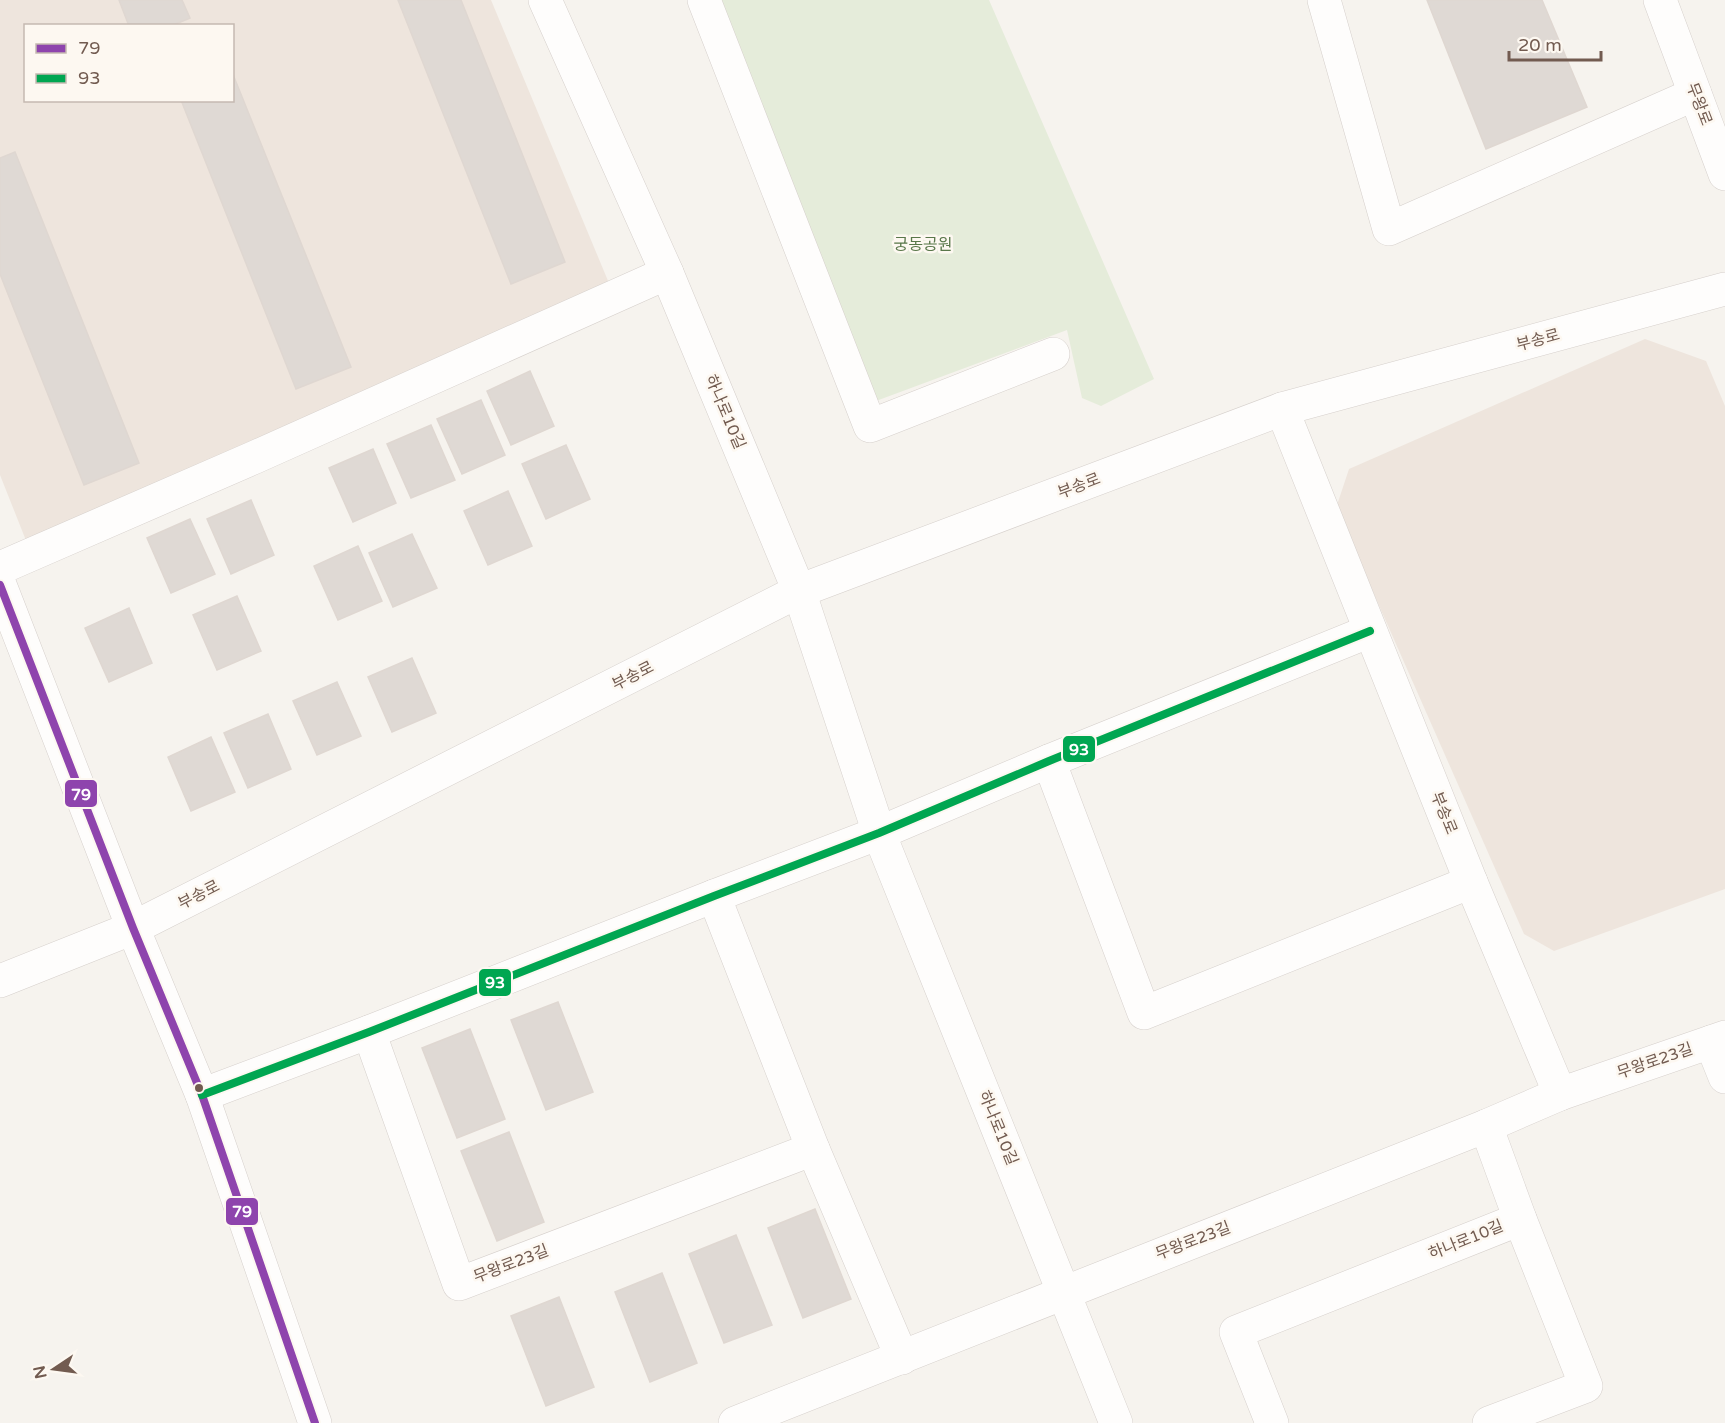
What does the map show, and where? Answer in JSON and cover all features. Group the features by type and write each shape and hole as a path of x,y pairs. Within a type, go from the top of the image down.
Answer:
{"street":[{"name":"하나로10길","path":"546,0 667,273 800,591 879,833 1116,1423"},
{"path":"704,0 870,426 1053,354"},
{"path":"1324,0 1389,230 1695,94"},
{"name":"무왕로","path":"1660,0 1725,174"},
{"path":"0,568 264,454 667,273"},
{"name":"부송로","path":"0,981 133,928 800,591 1282,409 1725,289"},
{"name":"부송로","path":"1282,409 1471,882 1560,1094"},
{"path":"0,585 133,928 202,1095 315,1423"},
{"path":"202,1095 879,833 1049,761 1370,631"},
{"path":"1049,761 1144,1013 1471,882"},
{"path":"714,896 813,1149 902,1358"},
{"name":"무왕로23길","path":"369,1032 459,1284 813,1149"},
{"path":"1718,1040 1725,1077"},
{"name":"무왕로23길","path":"735,1423 1486,1126 1560,1094 1718,1040"},
{"path":"1486,1126 1586,1386 1490,1423"},
{"name":"하나로10길","path":"1272,1423 1236,1332 1520,1219"}],"shaded area":[{"path":"0,0 491,0 611,288 27,543 0,475"},
{"path":"1645,339 1706,361 1725,406 1725,889 1554,951 1524,934 1336,508 1349,469"}],"green space":[{"name":"궁동공원","path":"715,0 989,0 1154,379 1101,406 1082,398 1067,330 876,401"}],"building":[{"path":"119,0 182,0 190,18 176,24 128,24"},
{"path":"398,0 461,0 565,262 511,284"},
{"path":"1427,0 1542,0 1587,107 1486,149"},
{"path":"234,77 351,367 296,389 182,102 234,102"},
{"path":"15,152 139,463 84,485 0,274 0,158"},
{"path":"530,371 554,426 511,445 487,391"},
{"path":"481,400 505,455 462,474 437,419"},
{"path":"431,425 455,480 411,498 387,444"},
{"path":"566,445 590,499 546,519 522,464"},
{"path":"373,449 396,503 353,522 329,468"},
{"path":"508,491 532,546 488,565 464,511"},
{"path":"251,500 274,555 231,574 207,519"},
{"path":"190,519 215,574 171,593 147,538"},
{"path":"412,534 437,588 393,607 369,553"},
{"path":"358,546 382,601 338,620 314,566"},
{"path":"237,596 261,651 217,670 193,615"},
{"path":"129,608 152,663 109,682 85,628"},
{"path":"412,658 436,713 392,732 368,677"},
{"path":"337,682 361,736 317,755 293,701"},
{"path":"268,714 291,769 248,788 224,733"},
{"path":"211,737 235,792 191,811 168,757"},
{"path":"558,1002 593,1092 546,1110 511,1020"},
{"path":"470,1029 505,1119 457,1138 422,1048"},
{"path":"509,1132 544,1222 497,1241 461,1151"},
{"path":"815,1209 851,1299 803,1318 768,1228"},
{"path":"736,1235 772,1325 724,1343 689,1254"},
{"path":"662,1273 697,1363 650,1382 615,1292"},
{"path":"559,1297 594,1387 546,1406 511,1316"}],"transit line":[{"name":"79","path":"0,585 133,928 202,1095 315,1423"},
{"name":"93","path":"202,1095 879,833 1049,761 1370,631"}]}
